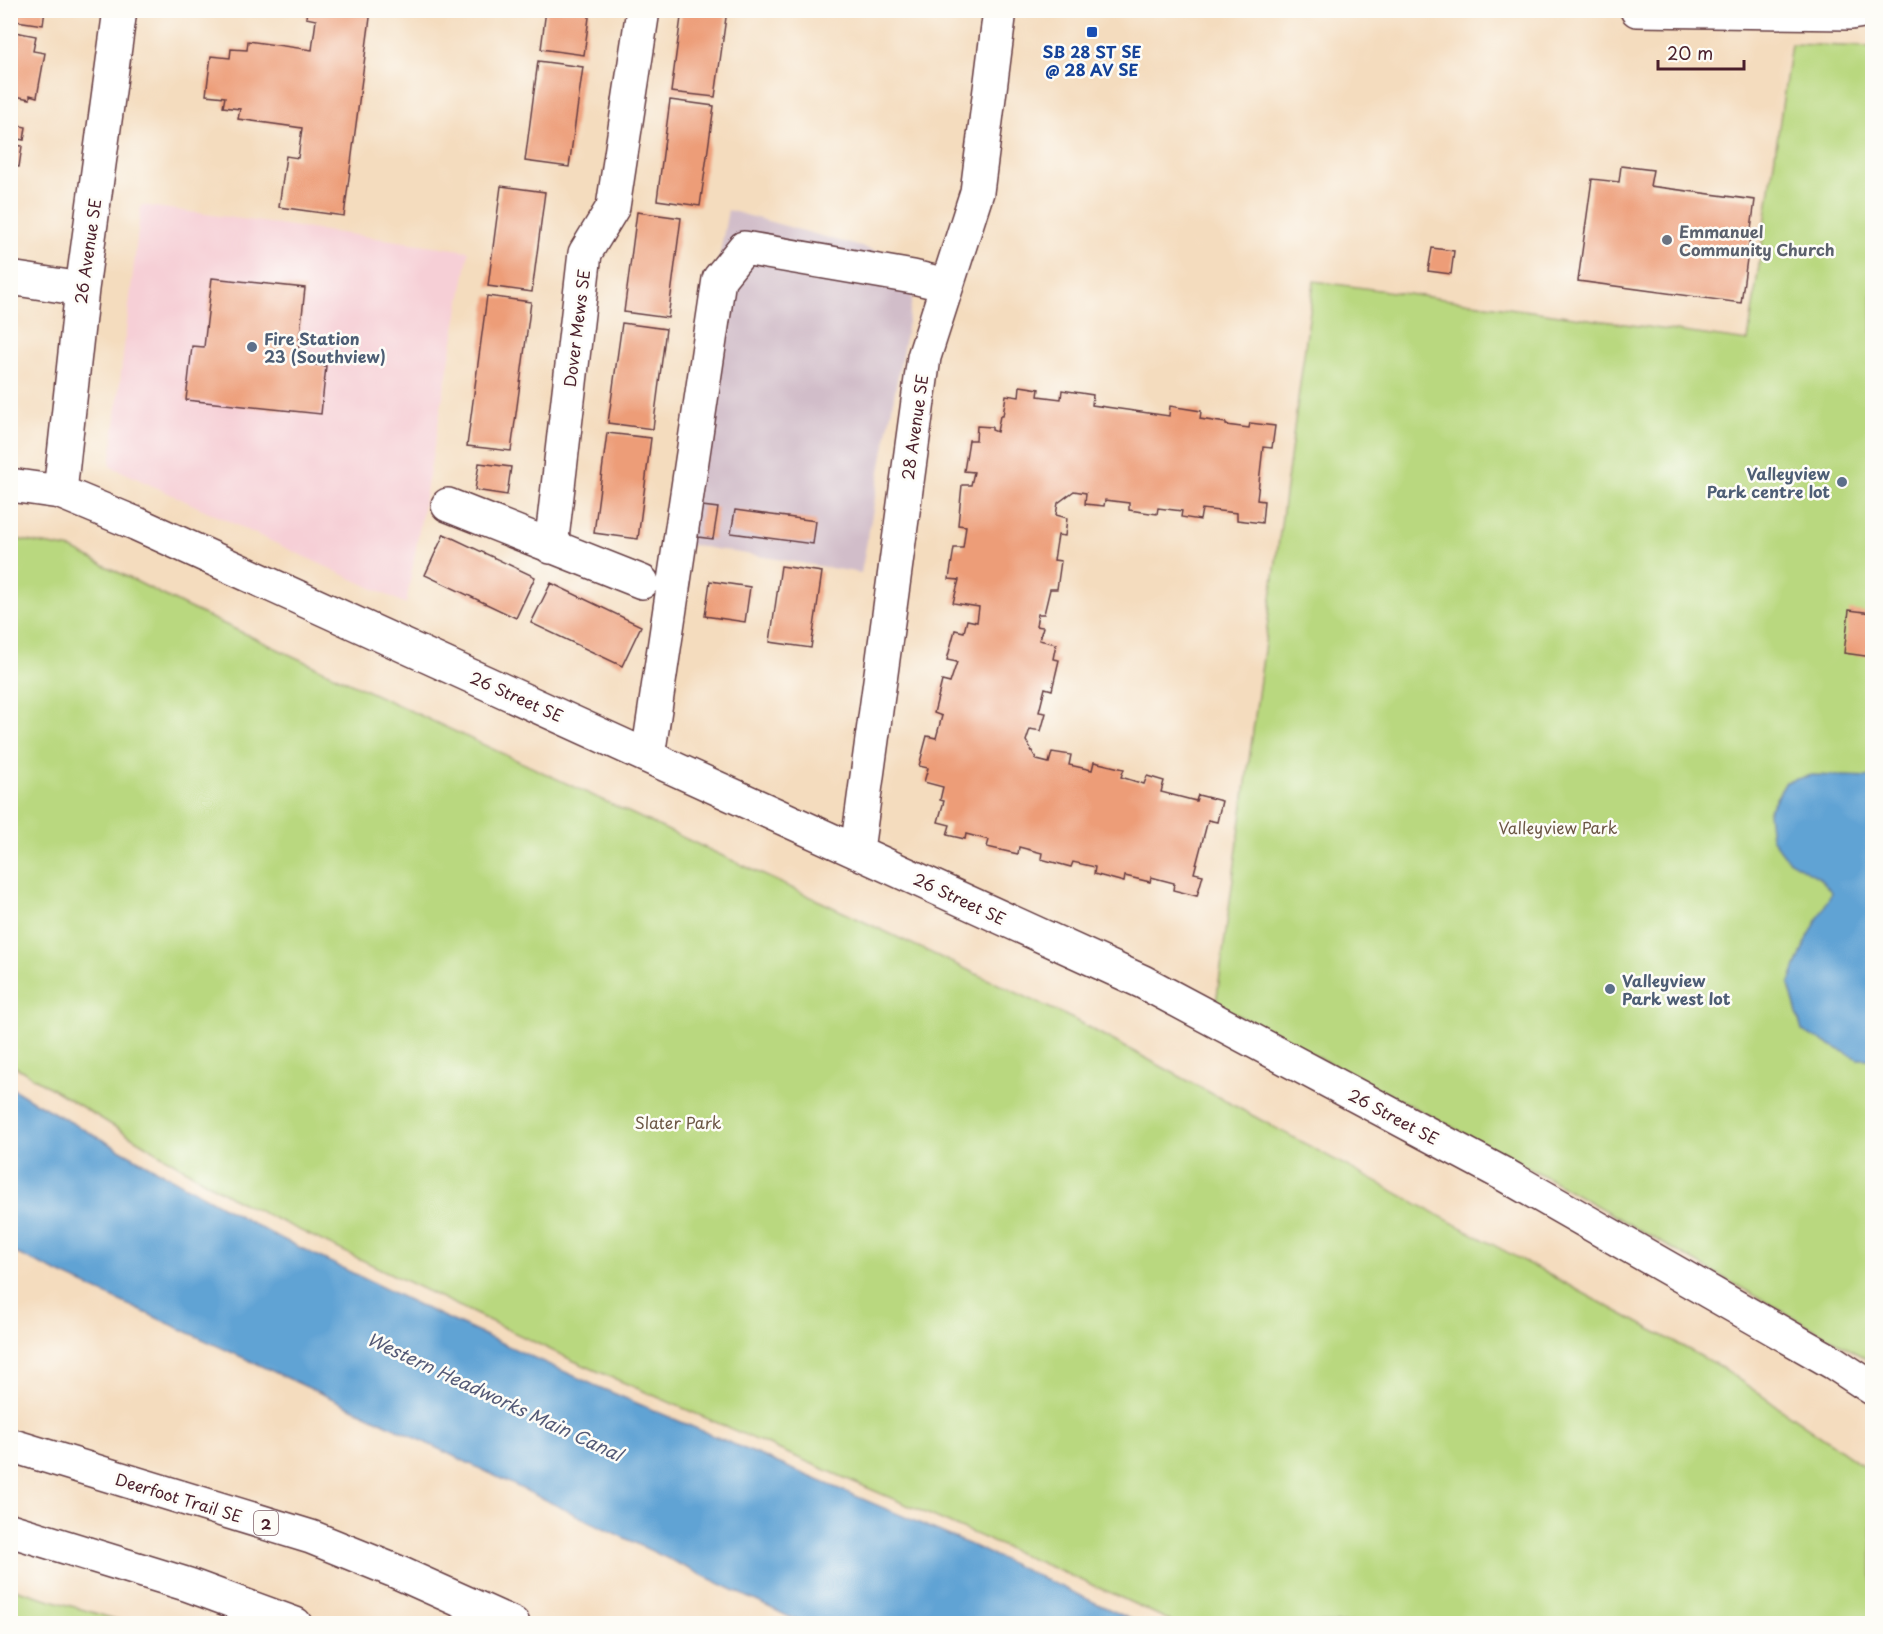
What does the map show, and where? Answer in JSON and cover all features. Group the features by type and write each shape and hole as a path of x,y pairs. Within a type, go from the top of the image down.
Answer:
{"main road":[{"name":"26 Avenue SE","path":"60,492 81,289 120,10"},
{"name":"Dover Mews SE","path":"551,547 585,253 613,207 643,10"},
{"name":"28 Avenue SE","path":"857,850 924,357 977,192 1000,10"},
{"path":"1638,10 1857,11"},
{"path":"648,756 719,279 744,248 947,285"},
{"path":"10,278 81,289"},
{"name":"26 Street SE","path":"10,485 60,492 137,524 1143,982 1505,1175 1834,1363 1872,1388"},
{"path":"448,505 642,582"},
{"name":"Deerfoot Trail SE","path":"10,1445 311,1537 513,1623"},
{"path":"10,1530 189,1585 295,1623"}],"shaded area":[{"path":"141,205 469,251 406,604 110,466"},
{"path":"728,210 919,263 861,573 667,541"}],"green space":[{"name":"Valleyview Park","path":"1791,44 1872,47 1872,1362 1530,1168 1216,1004 1314,281 1748,341"},
{"name":"Slater Park","path":"10,538 72,549 183,605 1071,1018 1719,1366 1872,1472 1872,1623 1175,1623 1113,1594 574,1361 236,1200 11,1064"},
{"path":"11,1588 128,1623 11,1623"}],"water":[{"path":"1812,775 1872,777 1872,1059 1858,1059 1802,1031 1789,985 1805,943 1832,892 1818,877 1788,860 1771,838 1768,812 1786,782"},
{"name":"Western Headworks Main Canal","path":"10,1087 270,1233 431,1311 594,1385 971,1545 1139,1623 802,1623 370,1416 11,1251"}],"building":[{"path":"10,10 45,10 43,25 10,20"},
{"path":"307,10 371,10 344,216 279,207 286,156 298,158 302,128 238,119 240,109 223,107 225,97 206,95 211,56 230,58 231,49 247,50 248,41 312,50 316,20 306,18"},
{"path":"546,10 590,10 584,55 541,49"},
{"path":"682,10 727,10 715,97 671,92"},
{"path":"10,31 36,36 33,51 45,53 37,97 30,95 30,99 10,95"},
{"path":"538,61 583,67 569,167 525,161"},
{"path":"670,100 714,106 700,206 657,200"},
{"path":"10,111 18,112 16,125 26,127 24,140 13,138 12,145 22,146 19,167 10,166"},
{"name":"Emmanuel Community Church","path":"1621,166 1653,170 1650,186 1755,200 1741,303 1578,281 1592,179 1619,182"},
{"path":"501,186 545,192 532,292 488,286"},
{"path":"637,212 681,218 668,318 624,312"},
{"path":"1432,248 1454,251 1451,274 1428,271"},
{"name":"Fire Station 23 (Southview)","path":"212,278 305,288 297,362 326,366 321,414 186,400 192,346 204,347"},
{"path":"487,296 531,302 511,451 467,446"},
{"path":"622,323 666,329 653,429 608,423"},
{"path":"1020,386 1039,389 1038,396 1061,399 1062,390 1093,395 1092,405 1169,416 1170,406 1201,411 1200,419 1226,423 1226,425 1249,428 1250,423 1275,426 1272,448 1263,447 1257,500 1264,501 1262,523 1237,520 1237,513 1202,509 1200,520 1181,517 1182,511 1158,508 1157,514 1129,510 1129,503 1105,500 1104,506 1085,504 1086,493 1074,491 1058,503 1056,515 1067,518 1065,536 1058,535 1054,560 1061,561 1057,589 1050,589 1044,614 1038,614 1036,626 1043,627 1039,640 1056,644 1053,659 1059,660 1052,690 1045,688 1039,712 1046,713 1041,731 1030,729 1026,741 1037,760 1049,763 1052,752 1071,755 1069,765 1092,770 1094,762 1124,769 1121,777 1144,784 1147,776 1164,781 1161,792 1196,801 1198,795 1222,801 1217,822 1208,820 1194,873 1203,875 1197,896 1173,890 1174,883 1151,877 1150,882 1125,876 1124,882 1094,874 1095,867 1073,862 1071,867 1041,859 1042,853 1019,847 1018,854 987,847 989,840 966,834 965,839 947,835 950,825 938,822 944,801 940,800 943,787 924,782 928,768 919,766 927,736 936,738 942,716 934,713 942,681 950,683 957,662 947,660 955,630 964,632 967,620 977,622 979,607 953,603 959,580 949,579 954,548 963,548 966,526 958,525 962,485 971,485 974,472 964,471 969,440 976,440 977,426 992,427 992,430 997,432 1000,416 1003,416 1006,395 1019,397"},
{"path":"607,433 651,438 638,539 594,533"},
{"path":"479,463 511,467 507,495 475,490"},
{"path":"702,506 718,508 713,539 698,537"},
{"path":"735,510 816,521 813,544 731,533"},
{"path":"444,534 535,577 516,618 425,575"},
{"path":"781,566 822,572 811,648 770,642"},
{"path":"710,581 750,587 745,622 705,616"},
{"path":"551,583 641,626 622,666 531,623"},
{"path":"1849,610 1872,613 1872,657 1844,653"}],"place":[{"name":"SB 28 ST SE @ 28 AV SE","path":"1092,32"},
{"name":"Emmanuel Community Church","path":"1667,240"},
{"name":"Fire Station 23 (Southview)","path":"252,347"},
{"name":"Valleyview Park centre lot","path":"1842,482"},
{"name":"Valleyview Park west lot","path":"1610,989"}]}
